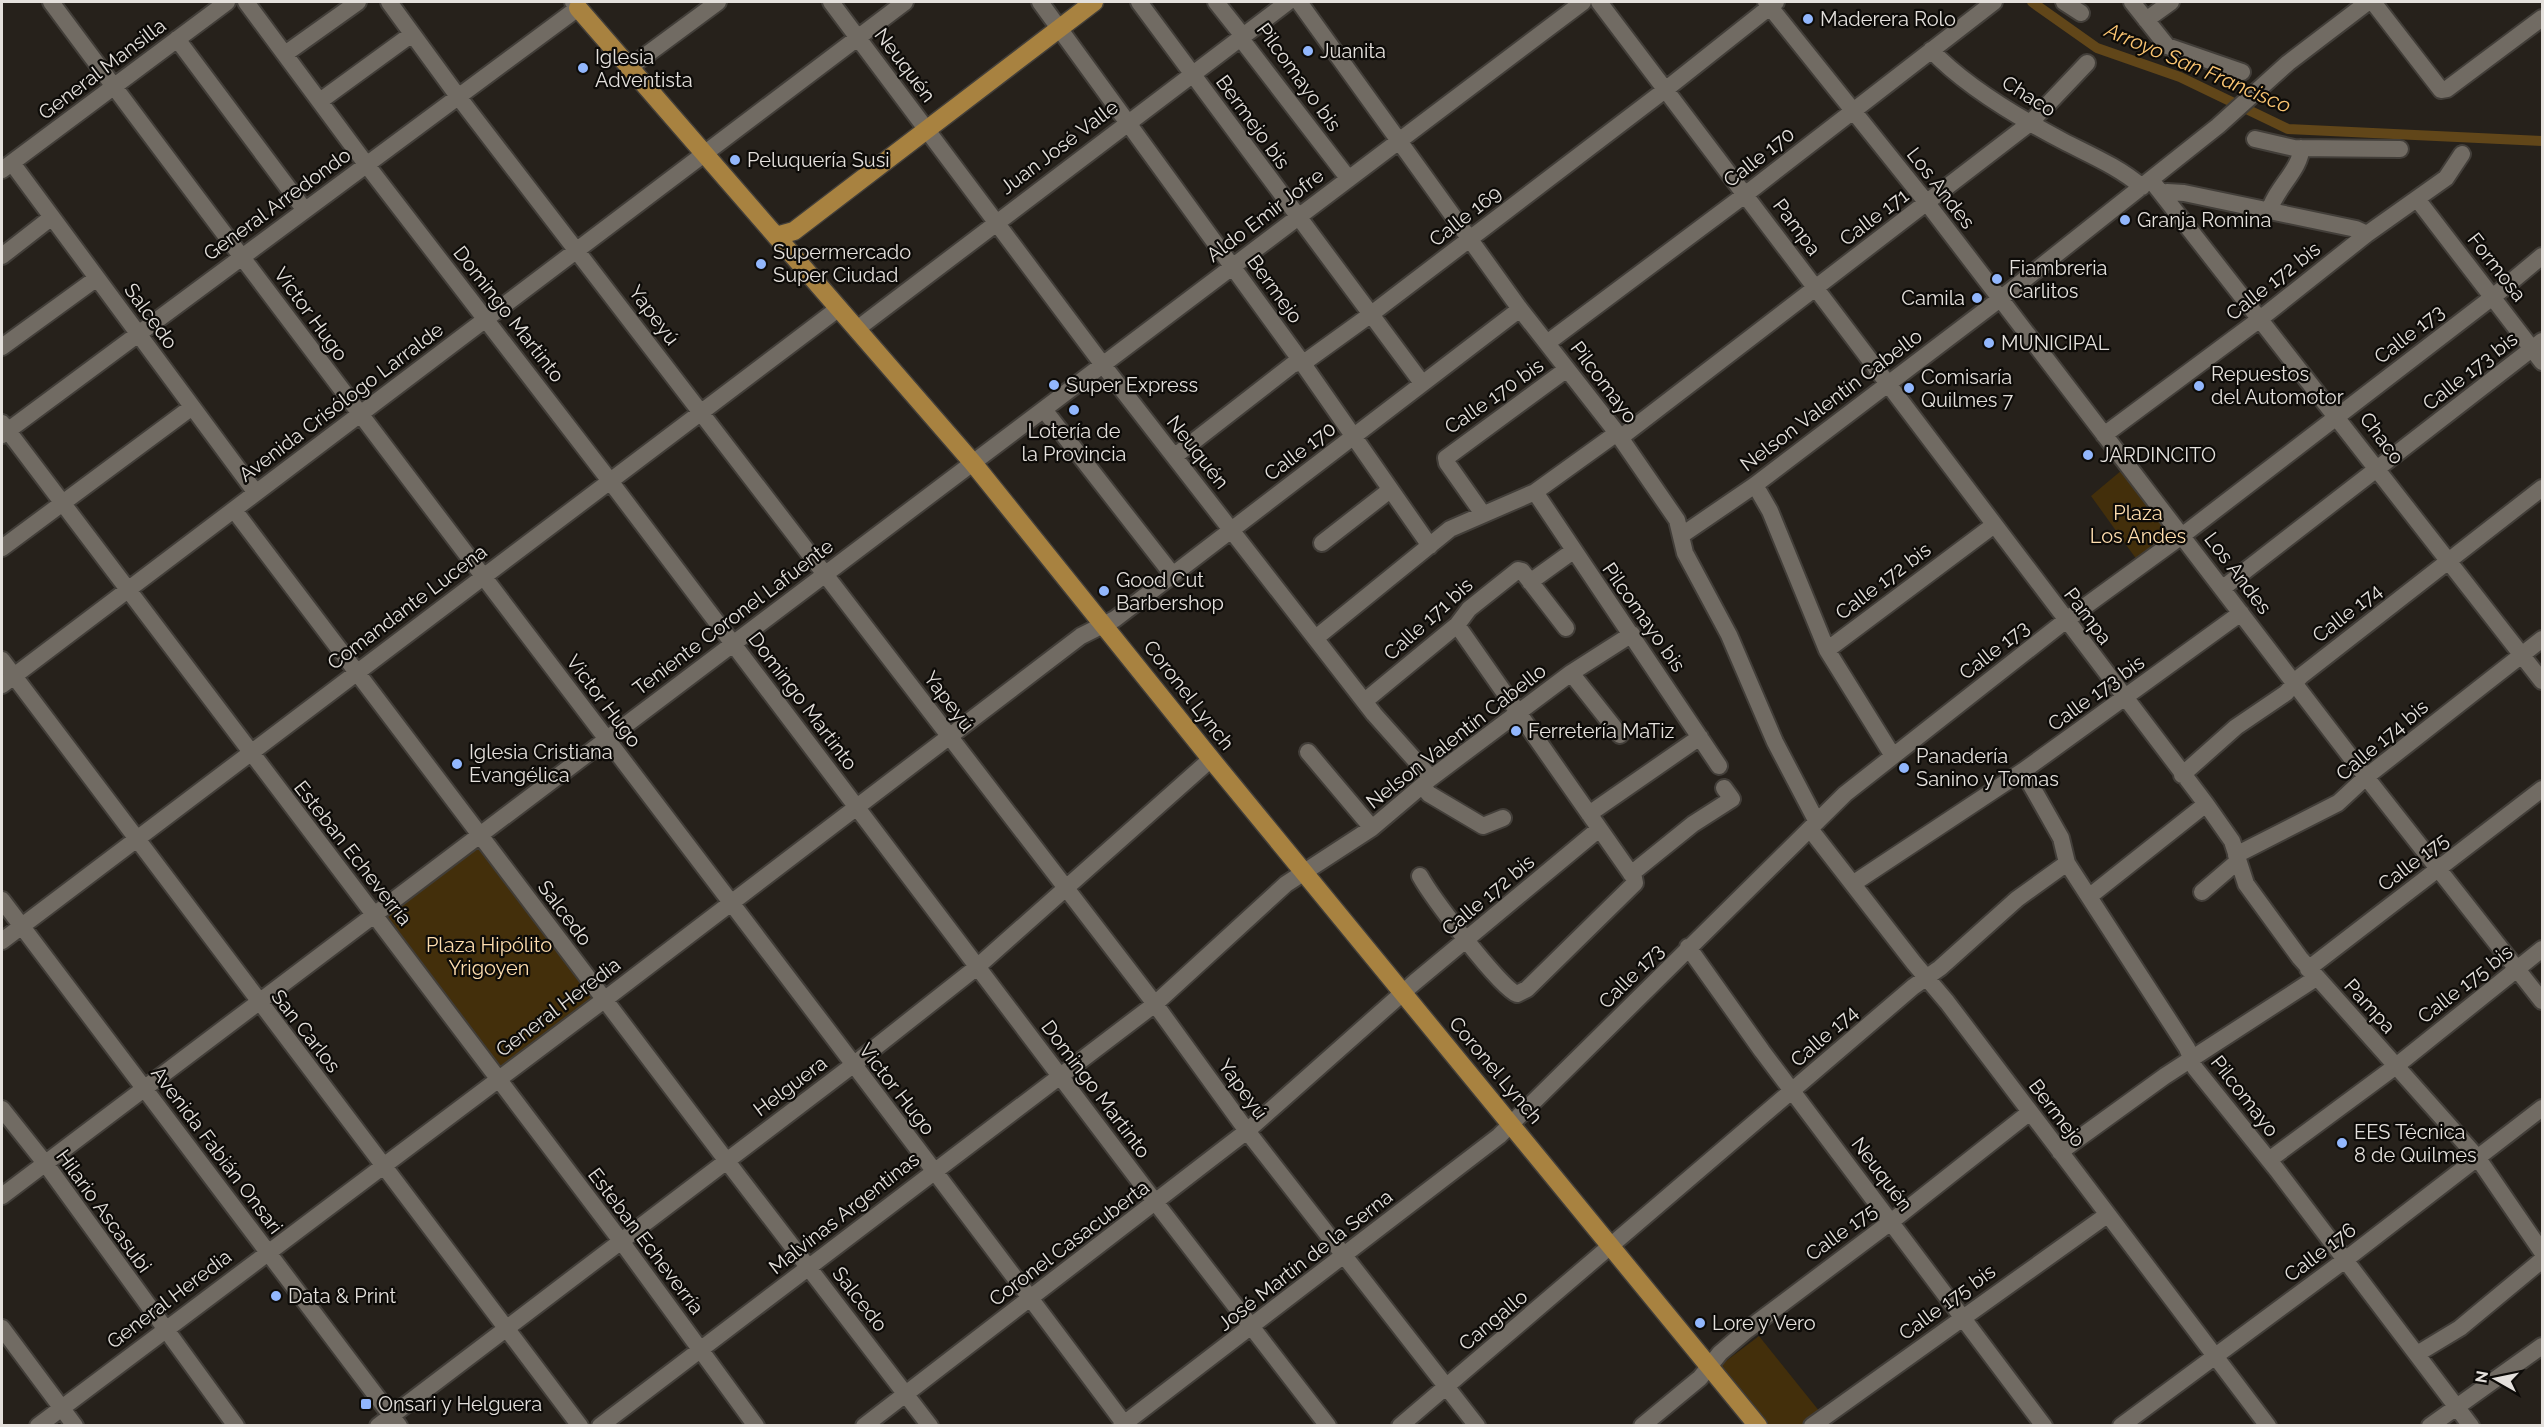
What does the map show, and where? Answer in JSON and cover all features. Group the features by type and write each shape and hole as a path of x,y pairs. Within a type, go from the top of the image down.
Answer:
{"main road":[{"path":"1056,24 1077,2"},
{"path":"776,236 794,231 923,125 1056,24 1094,2"},
{"name":"Coronel Lynch","path":"575,4 973,463 1210,759 1758,1425"}],"street":[{"name":"Victor Hugo","path":"51,2 359,416 934,1170 1124,1425"},
{"name":"General Mansilla","path":"7,166 227,2"},
{"name":"Domingo Martinto","path":"246,2 366,164 610,481 1156,1203 1328,1425"},
{"path":"285,54 358,2"},
{"name":"Yapeyú","path":"389,2 457,95 1155,1004 1247,1131 1477,1425"},
{"path":"630,67 718,2"},
{"name":"Neuquén","path":"831,2 1103,365 1366,700 1374,714 1427,782 1429,794 1483,826 1503,818"},
{"name":"Avenida Crisólogo Larralde","path":"8,681 905,2"},
{"name":"Bermejo","path":"1040,2 1126,123 1233,266 1430,546"},
{"name":"Bermejo bis","path":"1139,2 1422,383"},
{"name":"Pilcomayo bis","path":"1216,2 1348,178"},
{"name":"Juan José Valle","path":"857,329 995,222 1288,2"},
{"name":"Pilcomayo","path":"1299,2 1520,309 1618,436 1677,520 1685,553 1729,635 1813,825"},
{"name":"Aldo Emir Jofre","path":"973,463 1045,411 1348,178 1583,2"},
{"name":"Pampa","path":"1599,2 1746,194 2124,699 2206,804 2232,841 2246,884 2312,973 2477,1157 2542,1252"},
{"name":"Calle 170","path":"1548,343 1746,194 1994,2"},
{"path":"2064,2 2080,13"},
{"path":"2132,2 2167,46 2242,72"},
{"path":"2146,20 2171,2"},
{"name":"Nelson Valentín Cabello","path":"1682,535 1755,484 2000,299 2147,183 2227,118 2255,92 2368,2"},
{"path":"2373,2 2438,87 2447,89 2542,18"},
{"name":"Calle 169","path":"1175,456 1292,365 1309,359 1370,315 1665,90 1771,3"},
{"name":"Los Andes","path":"1771,3 1852,112 1927,203 2366,777 2542,1001"},
{"name":"General Arredondo","path":"4,430 366,164 575,4"},
{"path":"320,101 412,34"},
{"path":"177,39 304,209"},
{"name":"Chaco","path":"1931,50 1945,65 2030,123 2147,183 2163,194 2450,559 2542,681"},
{"name":"Calle 171","path":"1317,637 1450,529 1535,492 1618,436 1816,288 2030,123 2087,63"},
{"path":"2255,139 2301,148 2400,149"},
{"path":"2269,212 2274,196 2300,159 2301,148"},
{"name":"Calle 172 bis","path":"2104,435 2260,319 2367,234 2446,178 2462,154"},
{"name":"Salcedo","path":"7,166 52,217 256,493"},
{"path":"2163,194 2184,193 2356,229 2367,234"},
{"name":"Formosa","path":"2417,199 2539,351"},
{"path":"2,256 52,217"},
{"name":"Calle 173","path":"1511,1124 1845,794 2065,621 2183,535 2494,296 2542,256"},
{"path":"2,347 97,278"},
{"name":"Comandante Lucena","path":"2,941 701,410 839,308"},
{"name":"Calle 170","path":"1104,624 1520,309"},
{"name":"Calle 173 bis","path":"2223,588 2378,468 2539,351"},
{"name":"Calle 170 bis","path":"1483,514 1447,463 1446,458 1567,369"},
{"path":"2,548 192,407"},
{"path":"1045,411 1172,574"},
{"name":"Esteban Echeverría","path":"4,430 128,590 621,1241 756,1425"},
{"name":"Teniente Coronel Lafuente","path":"2,1196 973,463"},
{"path":"1755,484 1770,511 1827,650 1893,756"},
{"name":"Calle 174","path":"2182,775 2236,728 2286,693 2301,676 2542,488"},
{"path":"1322,543 1344,523 1390,490"},
{"name":"Pilcomayo bis","path":"1535,492 1719,766"},
{"name":"Salcedo","path":"234,510 604,1000 930,1425"},
{"name":"Calle 172 bis","path":"1827,650 1994,525"},
{"name":"Calle 171 bis","path":"1366,700 1457,625 1469,609 1524,576 1573,551"},
{"path":"1524,576 1566,628"},
{"name":"Calle 173 bis","path":"1854,883 2023,771 2241,613"},
{"name":"General Heredia","path":"38,1425 497,1078 604,1000 1081,636 1104,624"},
{"path":"1457,625 1633,878"},
{"name":"Nelson Valentín Cabello","path":"1305,872 1372,828 1427,782 1571,673 1632,634"},
{"name":"Calle 174 bis","path":"2202,891 2237,858 2338,803 2366,777 2542,639"},
{"name":"San Carlos","path":"2,660 8,681 137,839 258,1003 580,1425"},
{"path":"1571,673 1620,735"},
{"path":"1589,813 1700,737"},
{"path":"1308,752 1372,828"},
{"name":"Helguera","path":"390,1422 507,1328 853,1065 977,967 1210,759"},
{"name":"Pilcomayo","path":"2023,771 2061,838 2067,863 2187,1048 2191,1061 2470,1425"},
{"path":"1420,876 1430,894 1505,988 1517,994 1527,989 1633,878 1694,824 1732,799 1724,788"},
{"name":"Calle 175","path":"2060,1152 2312,973 2439,869 2542,789"},
{"path":"2090,896 2206,804"},
{"name":"Bermejo","path":"1813,825 1854,883 2268,1425"},
{"name":"Calle 172 bis","path":"1403,993 1599,829"},
{"name":"Calle 174","path":"1612,1246 2017,899 2067,863"},
{"name":"Malvinas Argentinas","path":"600,1425 1155,1004 1286,884 1305,872"},
{"name":"Avenida Fabián Onsari","path":"2,900 268,1250 390,1422"},
{"name":"Neuquén","path":"1688,947 1792,1091 2044,1425"},
{"name":"Calle 175 bis","path":"2269,1160 2396,1066 2542,949"},
{"name":"Coronel Casacuberta","path":"864,1425 1247,1131 1403,993"},
{"name":"Calle 176","path":"2121,1425 2345,1260 2542,1108"},
{"name":"Hilario Ascasubi","path":"2,1109 45,1163 236,1425"},
{"name":"Calle 175","path":"1642,1425 1700,1378 1720,1353 1747,1330 1892,1221 2030,1112"},
{"name":"José Martín de la Serna","path":"1124,1425 1346,1255 1511,1124"},
{"name":"Calle 175 bis","path":"1818,1424 1963,1316 2107,1215"},
{"name":"Cangallo","path":"1400,1425 1612,1246"},
{"path":"2417,1354 2460,1328 2542,1260"},
{"path":"2,1328 75,1425"},
{"path":"2430,1425 2542,1346"}],"green space":[{"name":"Plaza Los Andes","path":"2122,470 2172,534 2137,560 2091,496"},
{"name":"Plaza Hipólito Yrigoyen","path":"475,840 604,1000 497,1078 374,916"},
{"path":"1759,1336 1820,1412 1802,1425 1768,1425 1718,1367"}],"waterway":[{"name":"Arroyo San Francisco","path":"2032,2 2097,48 2180,77 2288,129 2542,141"}],"place":[{"name":"Maderera Rolo","path":"1808,19"},
{"name":"Juanita","path":"1308,51"},
{"name":"Iglesia Adventista","path":"583,68"},
{"name":"Peluquería Susi","path":"735,160"},
{"name":"Granja Romina","path":"2125,220"},
{"name":"Supermercado Super Ciudad","path":"761,264"},
{"name":"Fiambreria Carlitos","path":"1997,279"},
{"name":"Camila","path":"1977,298"},
{"name":"MUNICIPAL","path":"1989,343"},
{"name":"Super Express","path":"1054,385"},
{"name":"Repuestos del Automotor","path":"2199,386"},
{"name":"Comisaría Quilmes 7","path":"1909,388"},
{"name":"Lotería de la Provincia","path":"1074,410"},
{"name":"JARDINCITO","path":"2088,455"},
{"name":"Good Cut Barbershop","path":"1104,591"},
{"name":"Ferretería MaTiz","path":"1516,731"},
{"name":"Iglesia Cristiana Evangélica","path":"457,764"},
{"name":"Panadería Sanino y Tomas","path":"1904,768"},
{"name":"EES Técnica 8 de Quilmes","path":"2342,1143"},
{"name":"Data & Print","path":"276,1296"},
{"name":"Lore y Vero","path":"1700,1323"},
{"name":"Onsari y Helguera","path":"366,1404"}]}
